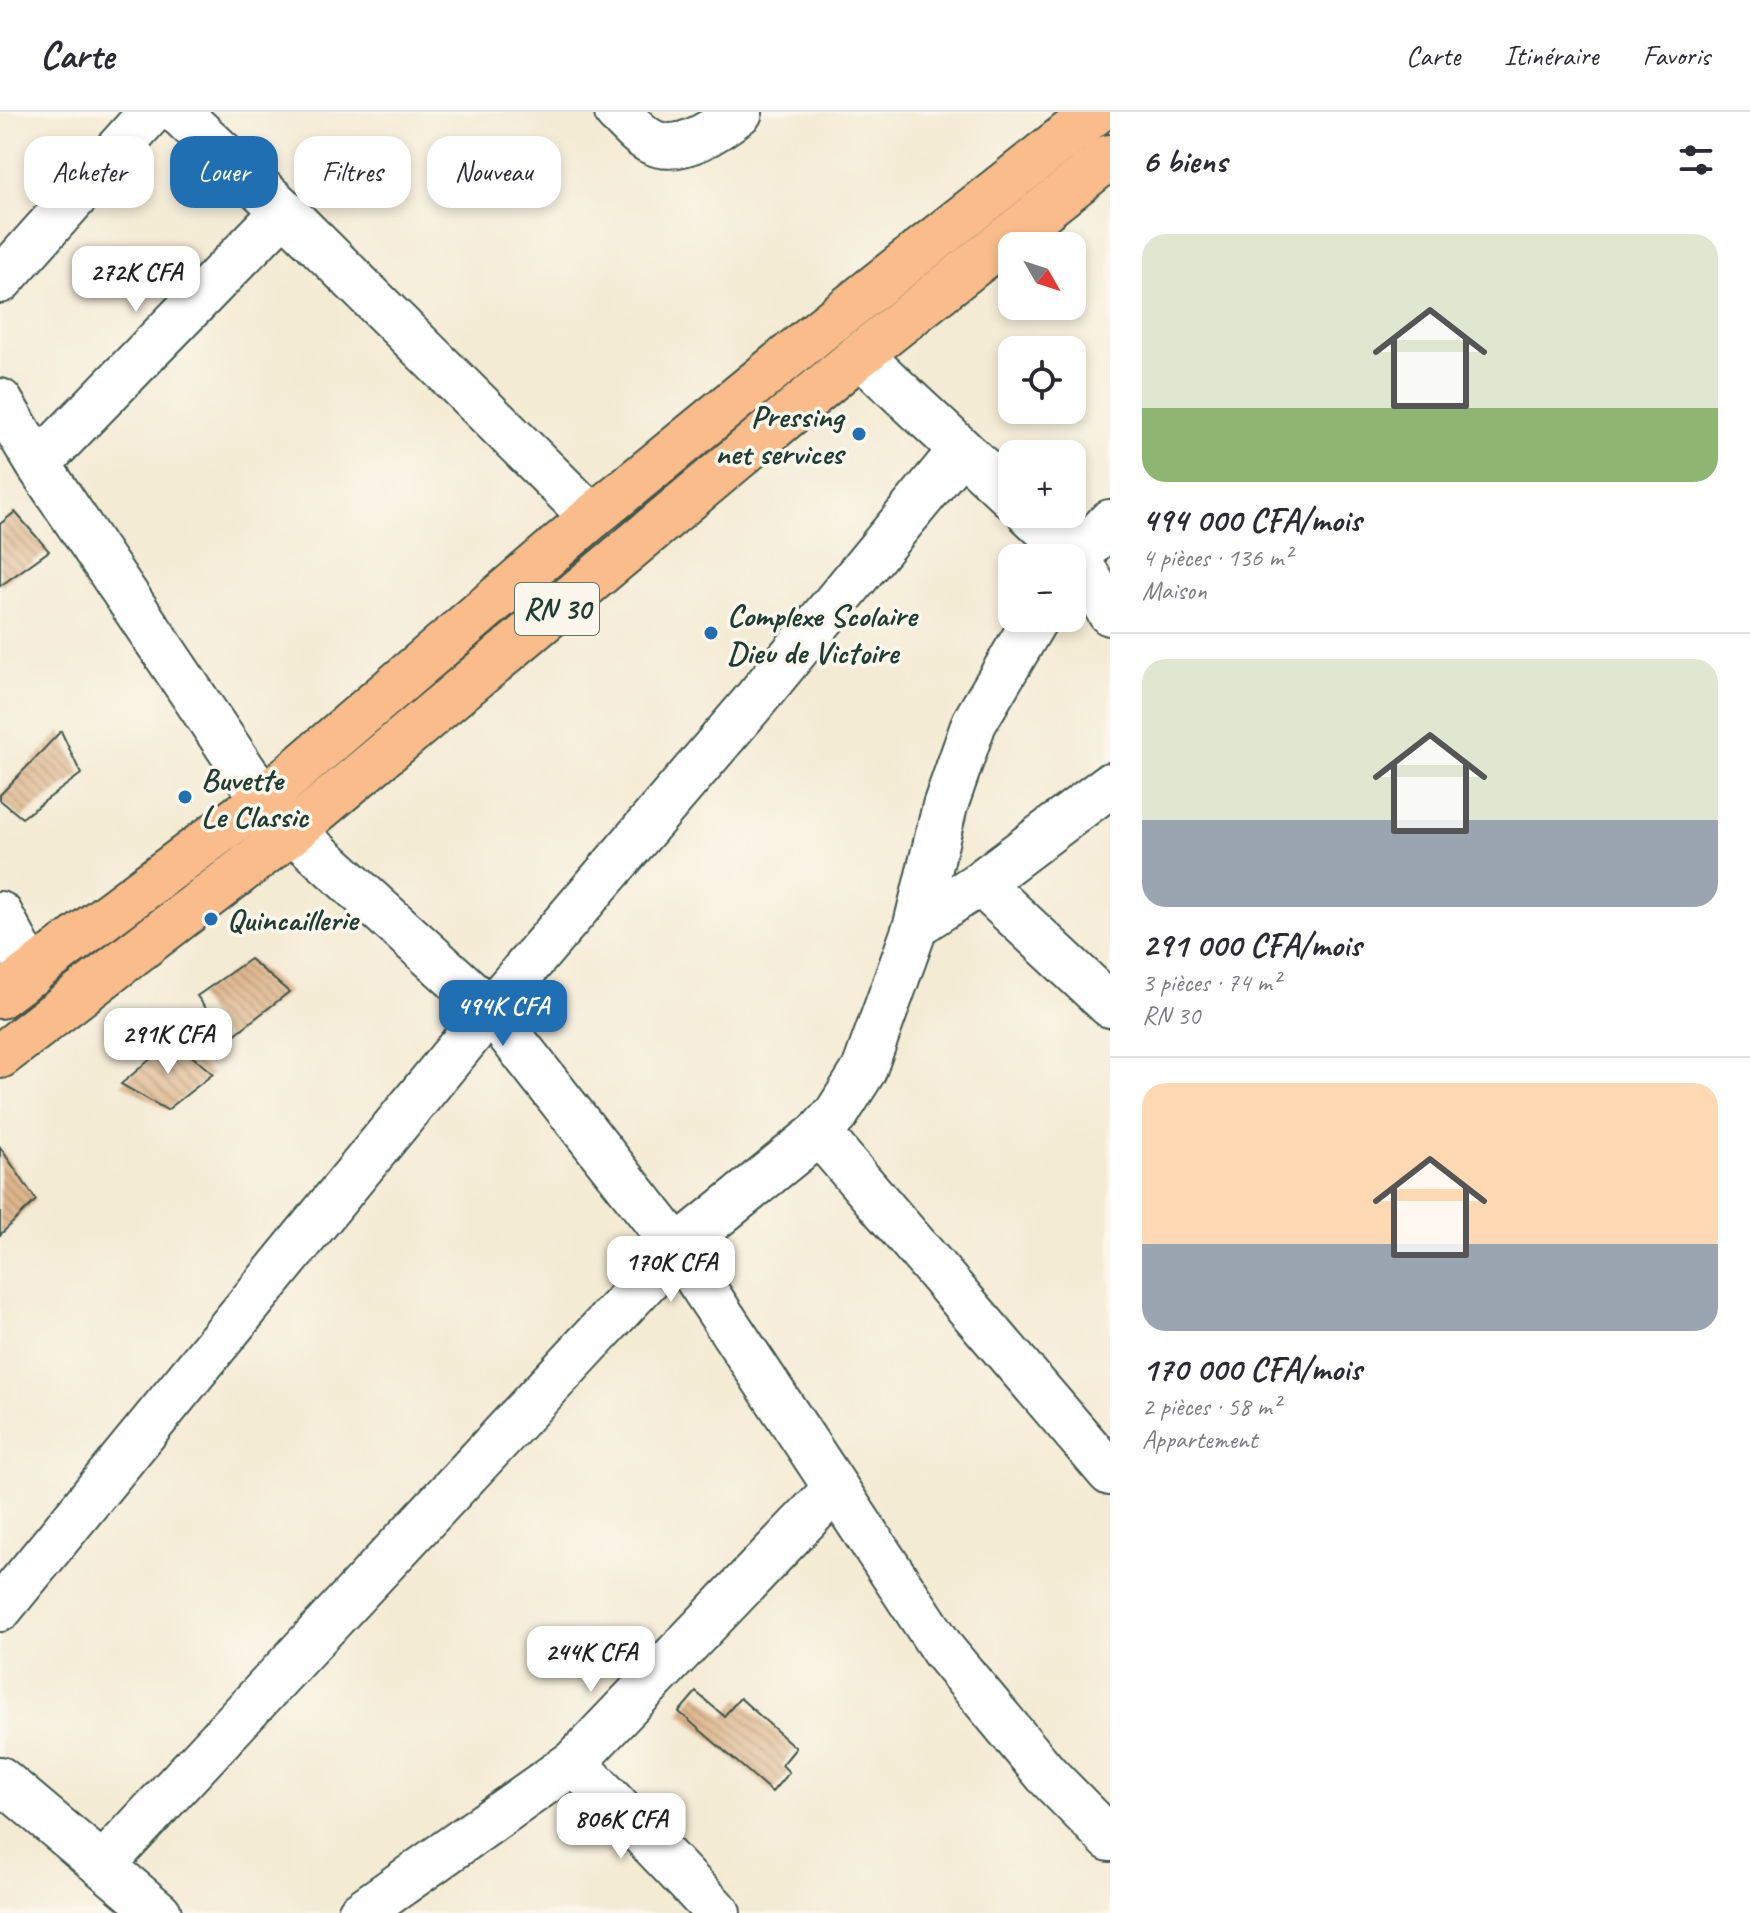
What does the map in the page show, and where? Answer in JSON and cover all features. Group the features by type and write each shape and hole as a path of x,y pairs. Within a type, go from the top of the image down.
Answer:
{"main road":[{"name":"RN 30","path":"16,984 263,799 592,517 829,323 1096,112"},
{"name":"RN 30","path":"0,1056 293,831 860,355 1110,157"}],"street":[{"path":"0,281 151,112"},
{"path":"178,112 284,211 592,517"},
{"path":"617,112 652,143 675,144 693,141 716,130 740,112"},
{"path":"38,464 284,211"},
{"path":"860,355 998,484"},
{"path":"0,401 38,464 263,799 293,831 490,1010 677,1248 943,1650 1046,1774 1110,1839"},
{"path":"0,1609 490,1010 751,705 961,450"},
{"path":"1086,547 1110,522"},
{"path":"1043,528 1059,544"},
{"path":"1086,578 1110,613"},
{"path":"103,1865 677,1248 819,1133 837,1113 864,1070 916,925 945,806 974,723 1028,632"},
{"path":"916,925 980,883 1110,785"},
{"path":"980,883 1110,1005"},
{"path":"0,914 16,984"},
{"path":"819,1133 1110,1473"},
{"path":"360,1913 574,1762 835,1489"},
{"path":"574,1762 718,1913"},
{"path":"0,1779 159,1913"}],"building":[{"path":"15,512 49,551 0,586 0,524"},
{"path":"61,731 81,774 22,818 0,800 0,795"},
{"path":"250,959 289,992 229,1039 197,996"},
{"path":"173,1040 213,1074 167,1110 121,1084"},
{"path":"0,1147 36,1200 0,1235"},
{"path":"696,1692 724,1716 740,1698 796,1748 782,1765 789,1772 772,1792 679,1712"}],"place":[{"name":"Pressing net services","path":"859,434"},
{"name":"Complexe Scolaire Dieu de Victoire","path":"711,633"},
{"name":"Buvette Le Classic","path":"185,797"},
{"name":"Quincaillerie","path":"211,919"}]}
